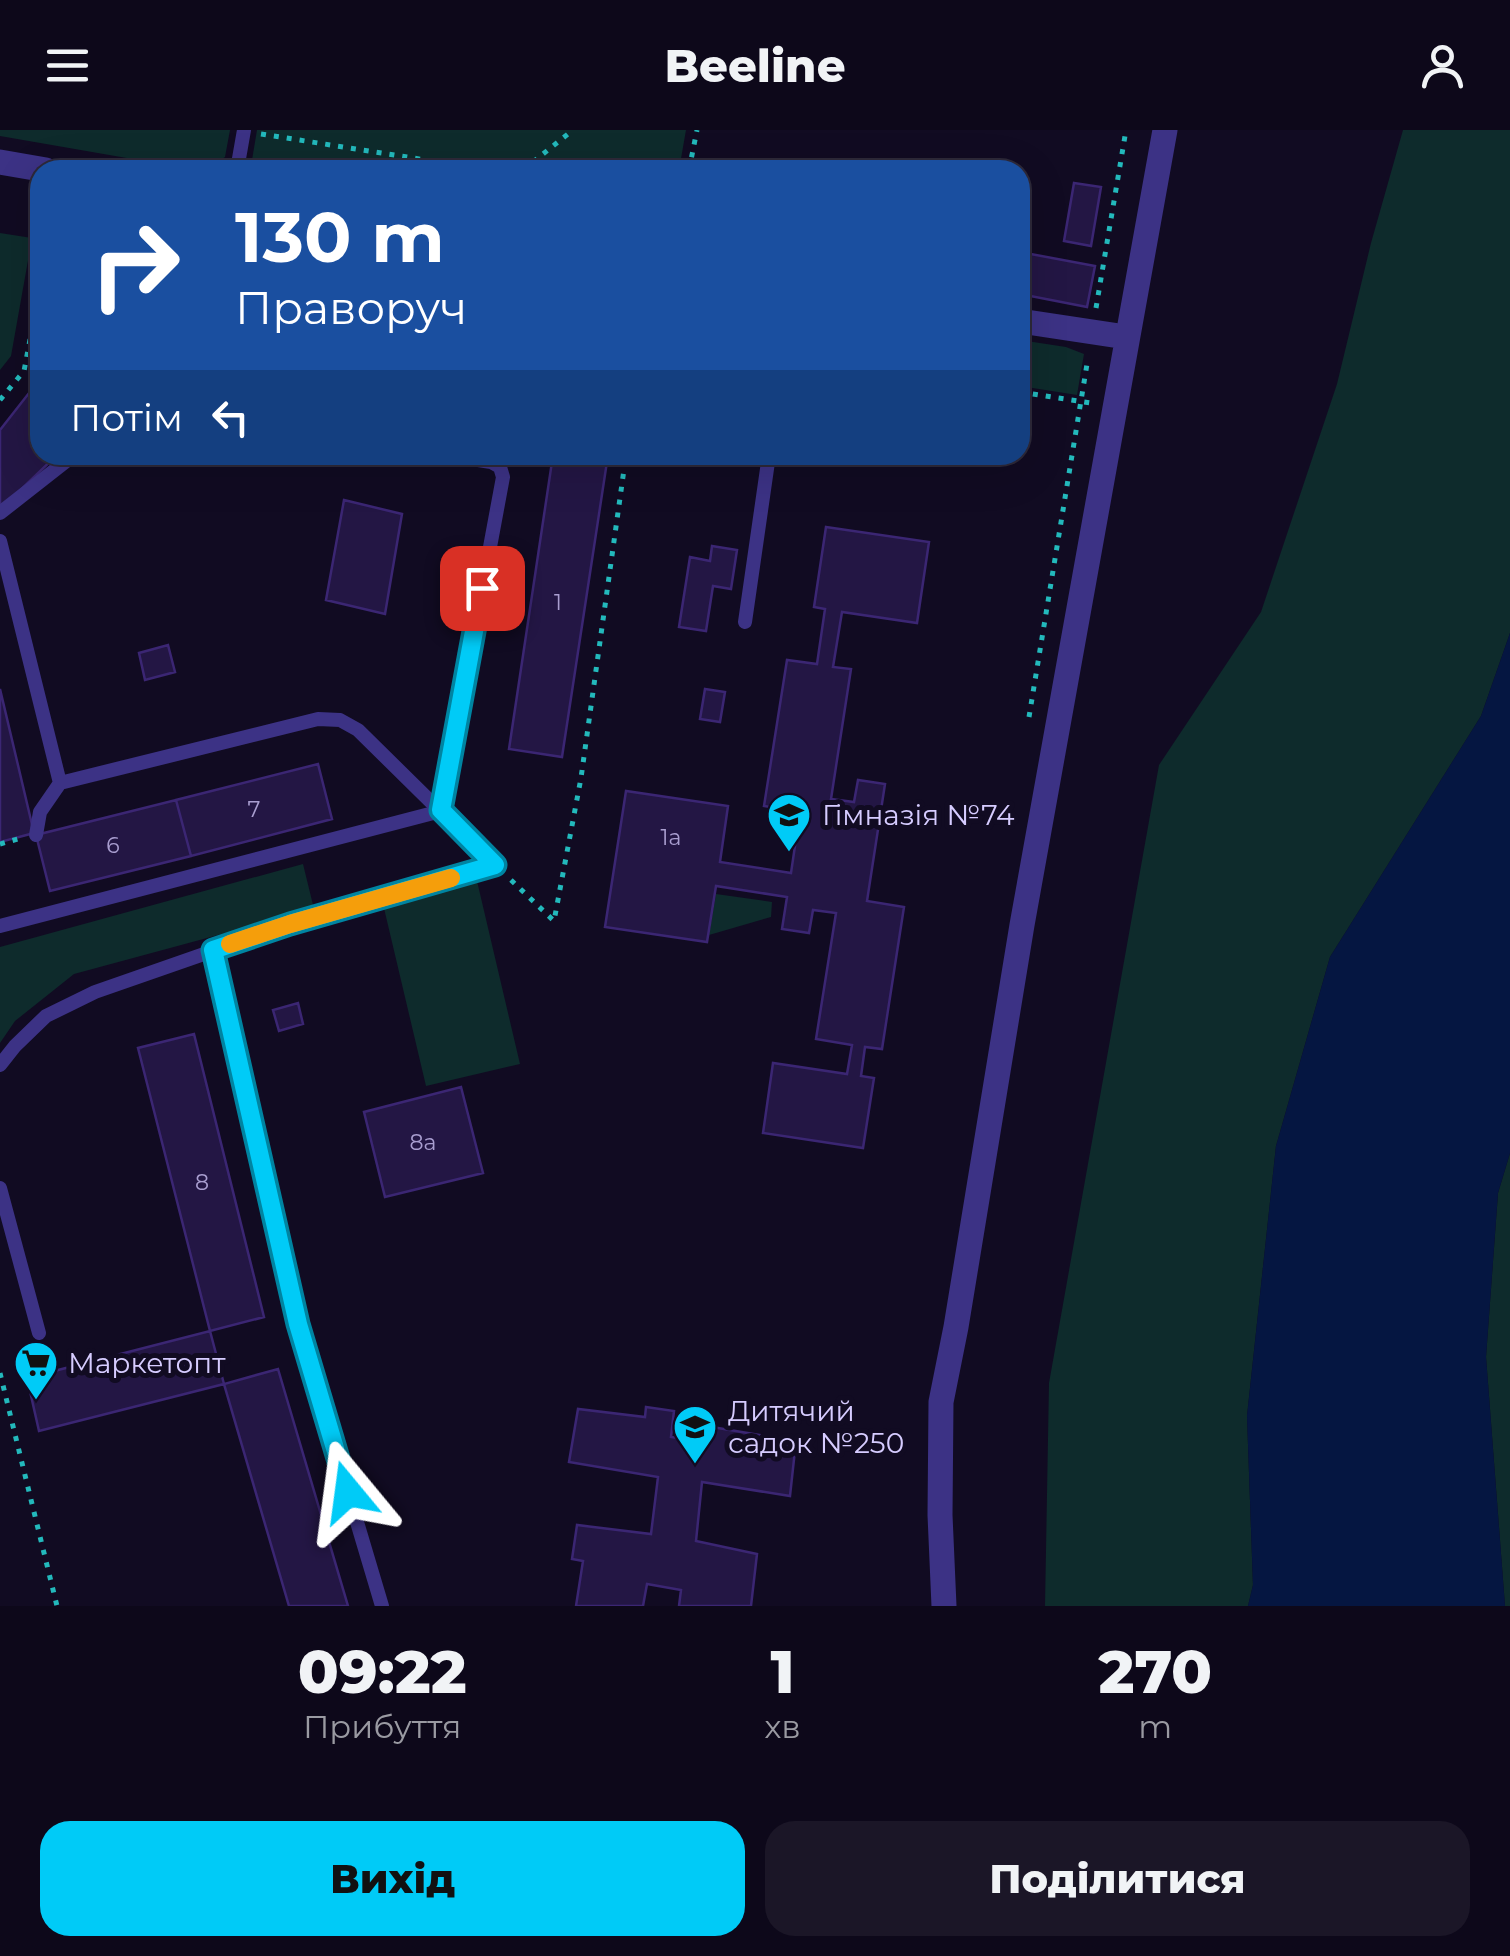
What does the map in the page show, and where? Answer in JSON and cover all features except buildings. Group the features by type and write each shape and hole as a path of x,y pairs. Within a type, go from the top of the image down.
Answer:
{"street":[{"path":"944,1606 941,1402 1165,130"},
{"path":"0,162 30,167"},
{"path":"1030,322 1126,337"}],"lane":[{"path":"239,160 244,131"},
{"path":"0,514 61,465"},
{"path":"441,810 503,477 497,465"},
{"path":"745,622 768,465"},
{"path":"0,542 60,783"},
{"path":"0,1066 46,1016 95,992 290,924 495,865 358,730 340,720 318,719 60,783 40,812 36,835"},
{"path":"0,926 441,810"},
{"path":"213,950 298,1324 382,1606"},
{"path":"0,1188 39,1333"}],"path":[{"path":"536,160 573,130"},
{"path":"692,160 696,130"},
{"path":"1080,402 1126,130"},
{"path":"244,131 426,160"},
{"path":"0,400 24,371 30,340"},
{"path":"1030,394 1114,406"},
{"path":"495,865 554,921 581,778 625,465"},
{"path":"0,1373 4,1406 57,1606"}],"green space":[{"path":"0,130 230,130 225,157 221,160 138,160 0,136"},
{"path":"257,130 686,130 681,160 252,160"},
{"path":"1403,130 1510,130 1510,633 1481,716 1330,957 1276,1146 1247,1416 1253,1585 1248,1606 1045,1606 1049,1383 1159,765 1261,612 1337,384"},
{"path":"0,233 30,238 30,249 11,356 0,370"},
{"path":"1030,342 1084,354 1077,395 1030,388"},
{"path":"303,864 314,909 74,974 15,1021 0,1043 0,947"},
{"path":"477,881 520,1064 426,1086 383,904"},
{"path":"716,894 772,902 771,917 709,935"},
{"path":"1510,1153 1510,1606 1505,1606 1486,1357 1498,1193"}],"water":[{"path":"1510,633 1510,1153 1498,1193 1486,1357 1505,1606 1248,1606 1253,1585 1247,1416 1276,1146 1330,957 1481,716"}],"slow traffic":[{"path":"230,944 451,878"}],"place":[{"name":"Гімназія №74","path":"789,853"},
{"name":"Маркетопт","path":"36,1401"},
{"name":"Дитячий садок №250","path":"695,1465"}],"route":[{"path":"348,1492 298,1324 213,950 495,865 441,810 482,588"}]}
